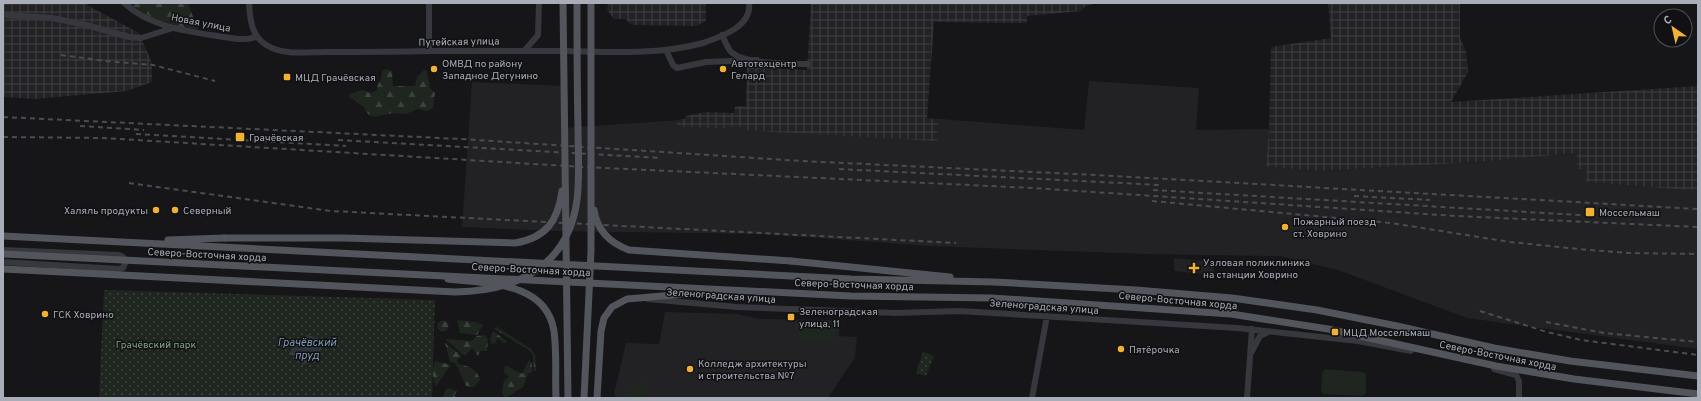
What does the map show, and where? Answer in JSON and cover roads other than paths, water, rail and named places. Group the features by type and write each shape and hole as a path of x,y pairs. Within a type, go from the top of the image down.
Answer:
{"main road":[{"path":"563,3 568,398"},
{"path":"3,269 455,292 478,292 513,284 532,274 549,260 565,238 574,214 578,176 577,3"},
{"path":"584,398 590,273 591,3"},
{"path":"128,241 284,237 506,243 523,242 542,233 556,217 560,202 564,169"},
{"path":"590,177 595,216 600,229 614,243 629,250 840,265 994,282"},
{"name":"Северо-Восточная хорда","path":"3,236 128,241 851,279 994,282 1136,290 1232,298 1316,310 1397,326 1494,348 1570,361 1698,376"},
{"name":"Северо-Восточная хорда","path":"3,254 851,296 992,298 1161,308 1231,314 1328,329 1496,366 1581,380 1698,394"},
{"path":"391,273 499,285 528,293 541,303 548,313 553,325 555,339 556,398"},
{"path":"597,398 602,324 608,312 622,300 713,292 771,291"}],"street":[{"name":"Новая улица","path":"124,3 147,18 173,28 235,39 246,40 256,37"},
{"path":"249,3 250,23 256,37"},
{"path":"429,51 430,3"},
{"path":"525,50 538,35 539,3"},
{"name":"Путейская улица","path":"256,37 262,43 272,48 296,52 525,50 633,52 666,50 703,43 722,36 737,28 749,12 749,3"},
{"path":"3,15 52,18 140,38 173,28"},
{"path":"722,36 732,52 756,60"},
{"path":"666,50 673,65 677,68 706,62 756,60 808,64"},
{"path":"3,250 119,255 124,257 126,261 123,268 118,269 3,262"},
{"name":"Зеленоградская улица","path":"635,298 692,304 760,308 896,313 959,311 1252,329 1358,341 1450,359 1516,375 1519,381 1519,398"},
{"path":"1032,398 1047,316"},
{"path":"1247,398 1252,329"},
{"path":"1249,357 1260,336 1269,331"}],"water":[{"name":"Грачёвский пруд","path":"307,335 322,339 322,348 318,355 303,365 297,355 292,355 290,353 293,345"}],"railway":[{"path":"61,55 153,65 215,81"},
{"path":"3,117 461,139 802,161 1096,175 1698,209"},
{"path":"80,126 144,130"},
{"path":"136,134 346,146"},
{"path":"3,137 103,138 584,167 1033,188 1456,216 1698,227"},
{"path":"338,140 661,158"},
{"path":"839,169 1161,185"},
{"path":"129,183 331,211 956,243"},
{"path":"1153,190 1596,216"},
{"path":"1354,196 1430,200"},
{"path":"1152,201 1391,223 1510,242 1589,250 1630,253 1698,254"},
{"path":"1480,311 1547,332 1581,340 1698,355"},
{"path":"1546,322 1604,333 1698,342"}],"place":[{"name":"ОМВД по району Западное Дегунино","path":"434,69"},
{"name":"Автотехцентр Гелард","path":"723,69"},
{"name":"МЦД Грачёвская","path":"287,77"},
{"name":"Грачёвская","path":"240,137"},
{"name":"Халяль продукты","path":"156,210"},
{"name":"Северный","path":"175,210"},
{"name":"Моссельмаш","path":"1590,212"},
{"name":"Пожарный поезд ст. Ховрино","path":"1285,227"},
{"name":"Узловая поликлиника на станции Ховрино","path":"1194,268"},
{"name":"ГСК Ховрино","path":"45,314"},
{"name":"Зеленоградская улица, 11","path":"791,317"},
{"name":"МЦД Моссельмаш","path":"1335,332"},
{"name":"Пятёрочка","path":"1121,349"},
{"name":"Колледж архитектуры и строительства №7","path":"690,369"}],"park label":[{"name":"Грачёвский парк","path":"156,344"}]}
